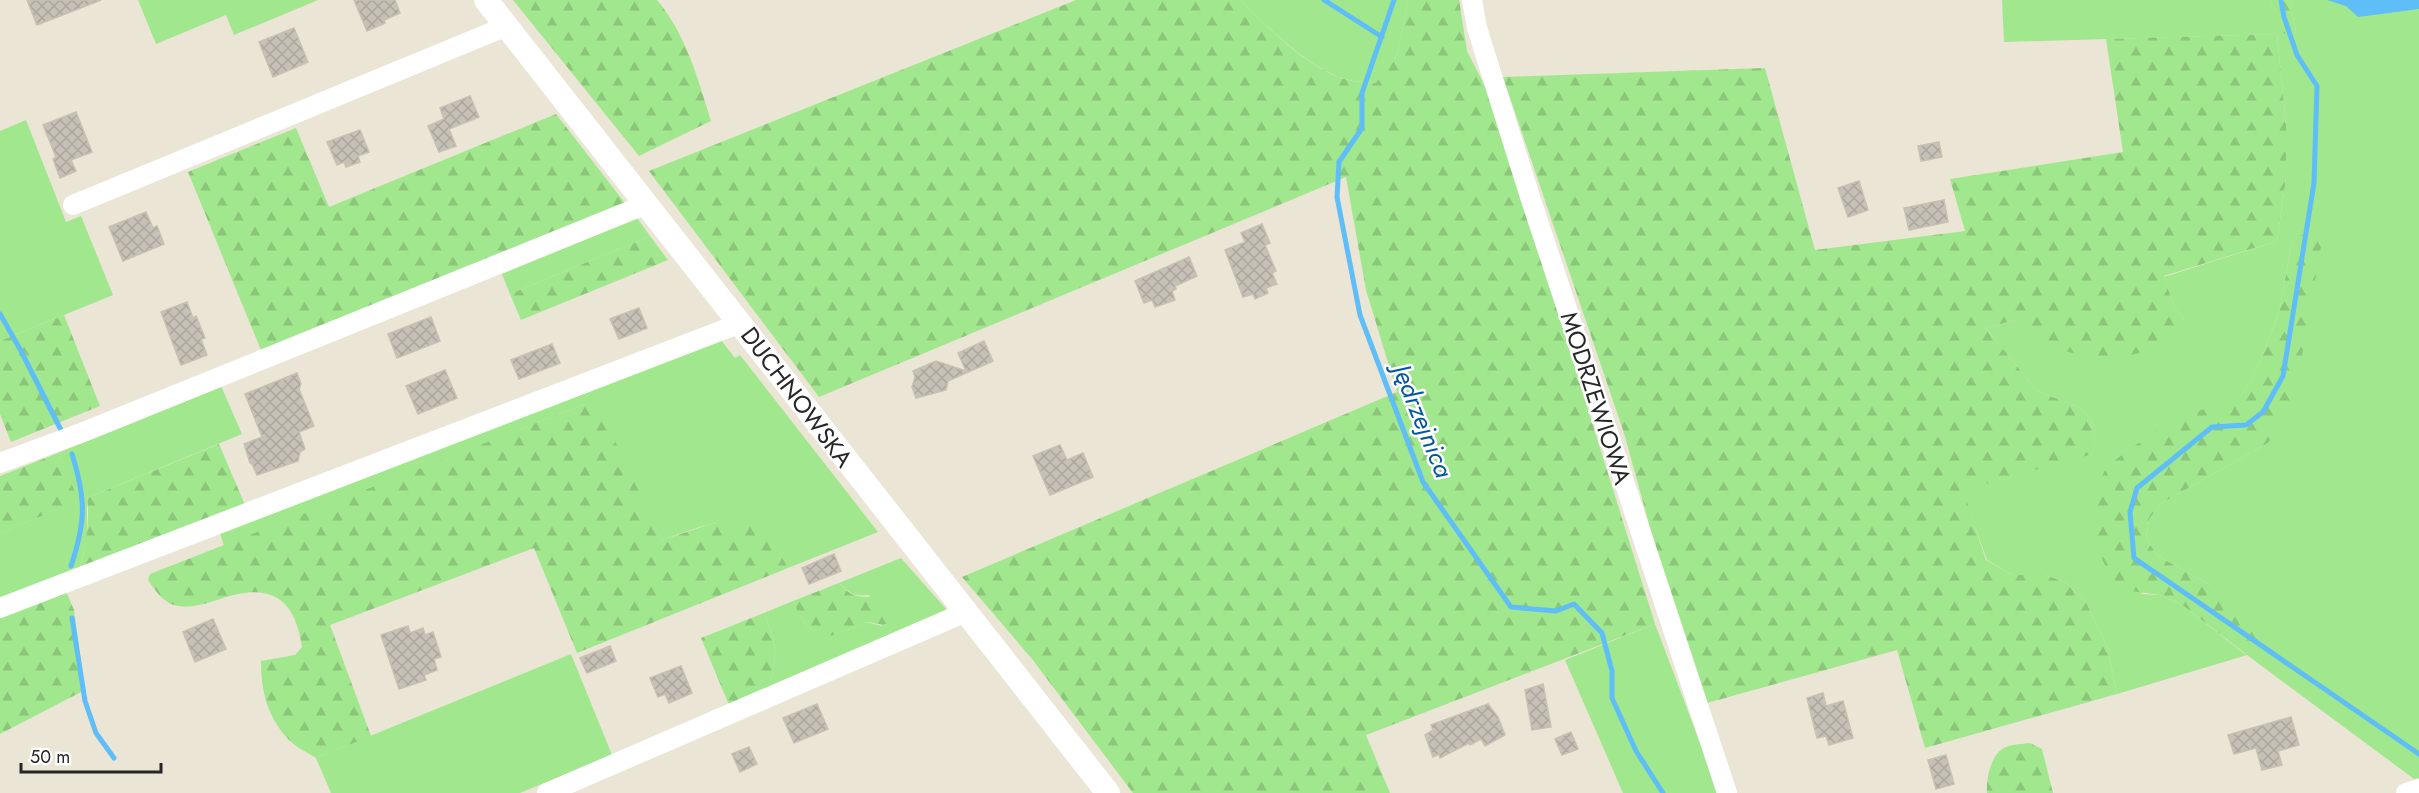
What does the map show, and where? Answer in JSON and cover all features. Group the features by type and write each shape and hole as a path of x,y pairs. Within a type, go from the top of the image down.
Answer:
{"street":[{"name":"DUCHNOWSKA","path":"486,0 1108,793"},
{"name":"MODRZEWIOWA","path":"1472,0 1477,28 1527,189 1727,793"},
{"path":"73,205 507,26"},
{"path":"0,463 86,431 647,204"},
{"path":"0,608 741,323"},
{"path":"547,793 966,612"},
{"path":"2406,793 2419,789"}],"green space":[{"path":"138,0 318,0 234,35 226,15 156,44"},
{"path":"513,0 657,0 676,27 683,42 696,73 711,121 639,156"},
{"path":"1076,0 1241,0 1307,60 1338,77 1376,83 1397,55 1408,0 1459,0 1467,51 1490,96 1655,624 1366,735 1390,793 1133,793 1032,659 962,577 1397,392 1366,290 1346,177 819,397 649,171"},
{"path":"1241,0 1408,0 1397,55 1377,83 1338,77 1308,60 1278,36"},
{"path":"2002,0 2270,0 2277,33 2296,32 2290,0 2419,0 2419,778 2414,779 2247,655 2117,694 2108,649 2086,602 2066,583 2046,575 2012,575 1987,560 1962,490 2092,454 2095,439 2091,420 2079,407 2037,391 1986,328 2015,320 2184,319 2173,305 2164,277 2277,241 2286,178 2286,124 2277,34 2004,42","holes":["2293,237 2268,443 2162,503 2149,519 2146,539 2158,556 2210,585 2246,655 2181,604 2160,595 2142,594 2107,466 2240,396 2251,381 2260,362 2279,312"]},
{"path":"2270,0 2290,0 2296,33 2277,34 2286,124 2286,178 2277,241 2164,276 2173,305 2184,319 2183,330 2154,348 2138,353 2106,357 2072,353 2031,341 2024,335 2015,320 1986,328 2037,391 2079,407 2091,420 2095,439 2093,454 1963,490 1986,560 2012,575 2046,575 2066,583 2086,602 2108,649 2117,694 1925,748 1897,650 1707,703 1668,593 1624,433 1503,77 1765,68 1815,250 1965,231 1950,179 2123,152 2106,39 2276,34"},
{"path":"556,114 628,207 263,355 188,172 296,128 329,207"},
{"path":"26,120 66,222 81,216 113,295 0,341 0,131"},
{"path":"637,218 650,236 510,294 502,274"},
{"path":"2324,229 2298,379 2283,422 2268,443 2162,503 2149,519 2146,539 2158,556 2210,585 2282,646 2247,655 2181,604 2160,595 2116,589 2091,535 2095,492 2107,466 2155,431 2193,413 2240,396 2251,381 2260,362 2279,312 2293,237"},
{"path":"650,236 668,260 521,320 510,294"},
{"path":"64,315 100,406 11,442 0,414 0,341"},
{"path":"721,340 735,358 740,355 878,532 788,568 775,547 762,533 748,525 734,522 718,523 662,540 639,495 585,404 224,546 220,533"},
{"path":"221,386 242,434 87,498 87,537 80,568 0,599 0,533 78,501 58,453"},
{"path":"585,404 595,408 612,435 662,540 719,523 734,521 748,524 762,532 775,546 788,568 577,653 534,548 330,625 371,736 316,758 288,739 270,712 264,693 261,661 295,655 302,647 295,621 284,603 265,593 253,592 198,605 174,605 166,601 148,580 150,574"},
{"path":"219,444 245,505 80,568 87,533 87,498"},
{"path":"58,453 79,501 0,533 0,476"},
{"path":"901,558 946,609 942,616 770,688 775,650 764,613 793,601 808,627 821,634 839,633 866,623 882,626 869,595 852,594 839,583"},
{"path":"839,583 854,595 884,599 889,611 888,623 865,623 830,636 822,635 810,628 804,622 793,601"},
{"path":"66,591 74,610 85,690 0,734 0,616"},
{"path":"764,613 775,650 770,688 729,705 701,638"},
{"path":"1655,624 1719,793 1623,793 1565,660"},
{"path":"571,654 612,755 520,793 331,793 316,758"},
{"path":"2030,743 2042,749 2053,793 1987,793 1987,780 1993,760 2001,750 2009,746"}],"water":[{"path":"2327,0 2419,0 2419,9 2358,17 2346,6"}],"building":[{"path":"27,0 101,0 37,25"},
{"path":"354,0 395,0 400,13 367,31"},
{"path":"294,28 308,62 273,77 259,42"},
{"path":"470,96 479,117 449,129 456,146 439,152 428,126 444,119 440,108"},
{"path":"76,112 92,152 71,160 76,171 60,178 53,159 56,157 43,125"},
{"path":"360,130 369,152 358,156 360,162 346,167 344,162 337,165 327,142"},
{"path":"1939,142 1942,157 1921,161 1918,146"},
{"path":"1859,181 1868,210 1848,217 1838,188"},
{"path":"1944,200 1948,222 1909,230 1904,208"},
{"path":"146,212 153,228 157,226 164,244 123,261 109,227"},
{"path":"1262,224 1270,243 1265,245 1276,271 1272,273 1277,284 1266,288 1268,293 1255,299 1253,294 1243,297 1225,250 1245,242 1241,233"},
{"path":"1189,257 1197,276 1175,286 1176,289 1172,291 1175,300 1155,307 1152,300 1144,303 1135,281"},
{"path":"187,302 205,338 201,339 207,355 181,365 161,312"},
{"path":"639,308 647,328 619,339 610,319"},
{"path":"431,317 440,341 397,358 388,334"},
{"path":"984,341 993,361 948,381 946,390 916,398 912,387 915,377 913,371 936,361 966,371 958,353"},
{"path":"552,344 560,363 519,379 511,360"},
{"path":"445,370 457,398 418,414 406,386"},
{"path":"297,373 301,384 299,389 314,426 299,432 305,449 300,452 298,461 257,475 250,463 244,444 262,437 245,394"},
{"path":"1060,445 1067,460 1083,453 1093,477 1050,495 1033,456"},
{"path":"834,554 841,571 809,584 802,568"},
{"path":"213,619 226,649 195,662 183,632"},
{"path":"408,626 410,633 423,628 425,635 433,632 441,657 434,659 437,670 424,675 426,680 399,689 381,635"},
{"path":"610,646 616,661 587,673 580,658"},
{"path":"681,666 692,693 669,703 665,694 658,697 650,678"},
{"path":"1543,684 1551,727 1532,730 1525,690"},
{"path":"1823,693 1826,706 1843,701 1853,738 1829,745 1826,736 1817,738 1807,698"},
{"path":"817,704 828,729 794,743 783,718"},
{"path":"1488,704 1498,717 1505,735 1485,746 1481,739 1440,758 1439,754 1433,757 1425,735 1433,730 1431,725"},
{"path":"2291,717 2299,745 2278,751 2282,765 2262,770 2256,748 2234,754 2228,735"},
{"path":"1571,732 1578,749 1562,755 1555,739"},
{"path":"749,747 757,764 740,772 732,754"},
{"path":"1946,755 1954,784 1936,789 1928,760"}],"waterway":[{"path":"1324,0 1382,37"},
{"name":"Jędrzejnica","path":"1394,0 1362,93 1362,128 1339,162 1337,197 1360,315 1423,482 1511,607 1556,611 1574,604 1602,633 1612,671 1612,698 1636,751 1663,793"},
{"path":"2281,0 2284,17 2297,55 2317,86 2314,183 2283,376 2263,412 2246,425 2212,427 2137,488 2130,512 2134,558 2419,754"},
{"path":"0,314 61,430"},
{"path":"71,566 82,523 82,497 72,454"},
{"path":"72,618 85,701 96,733 114,758"}]}
